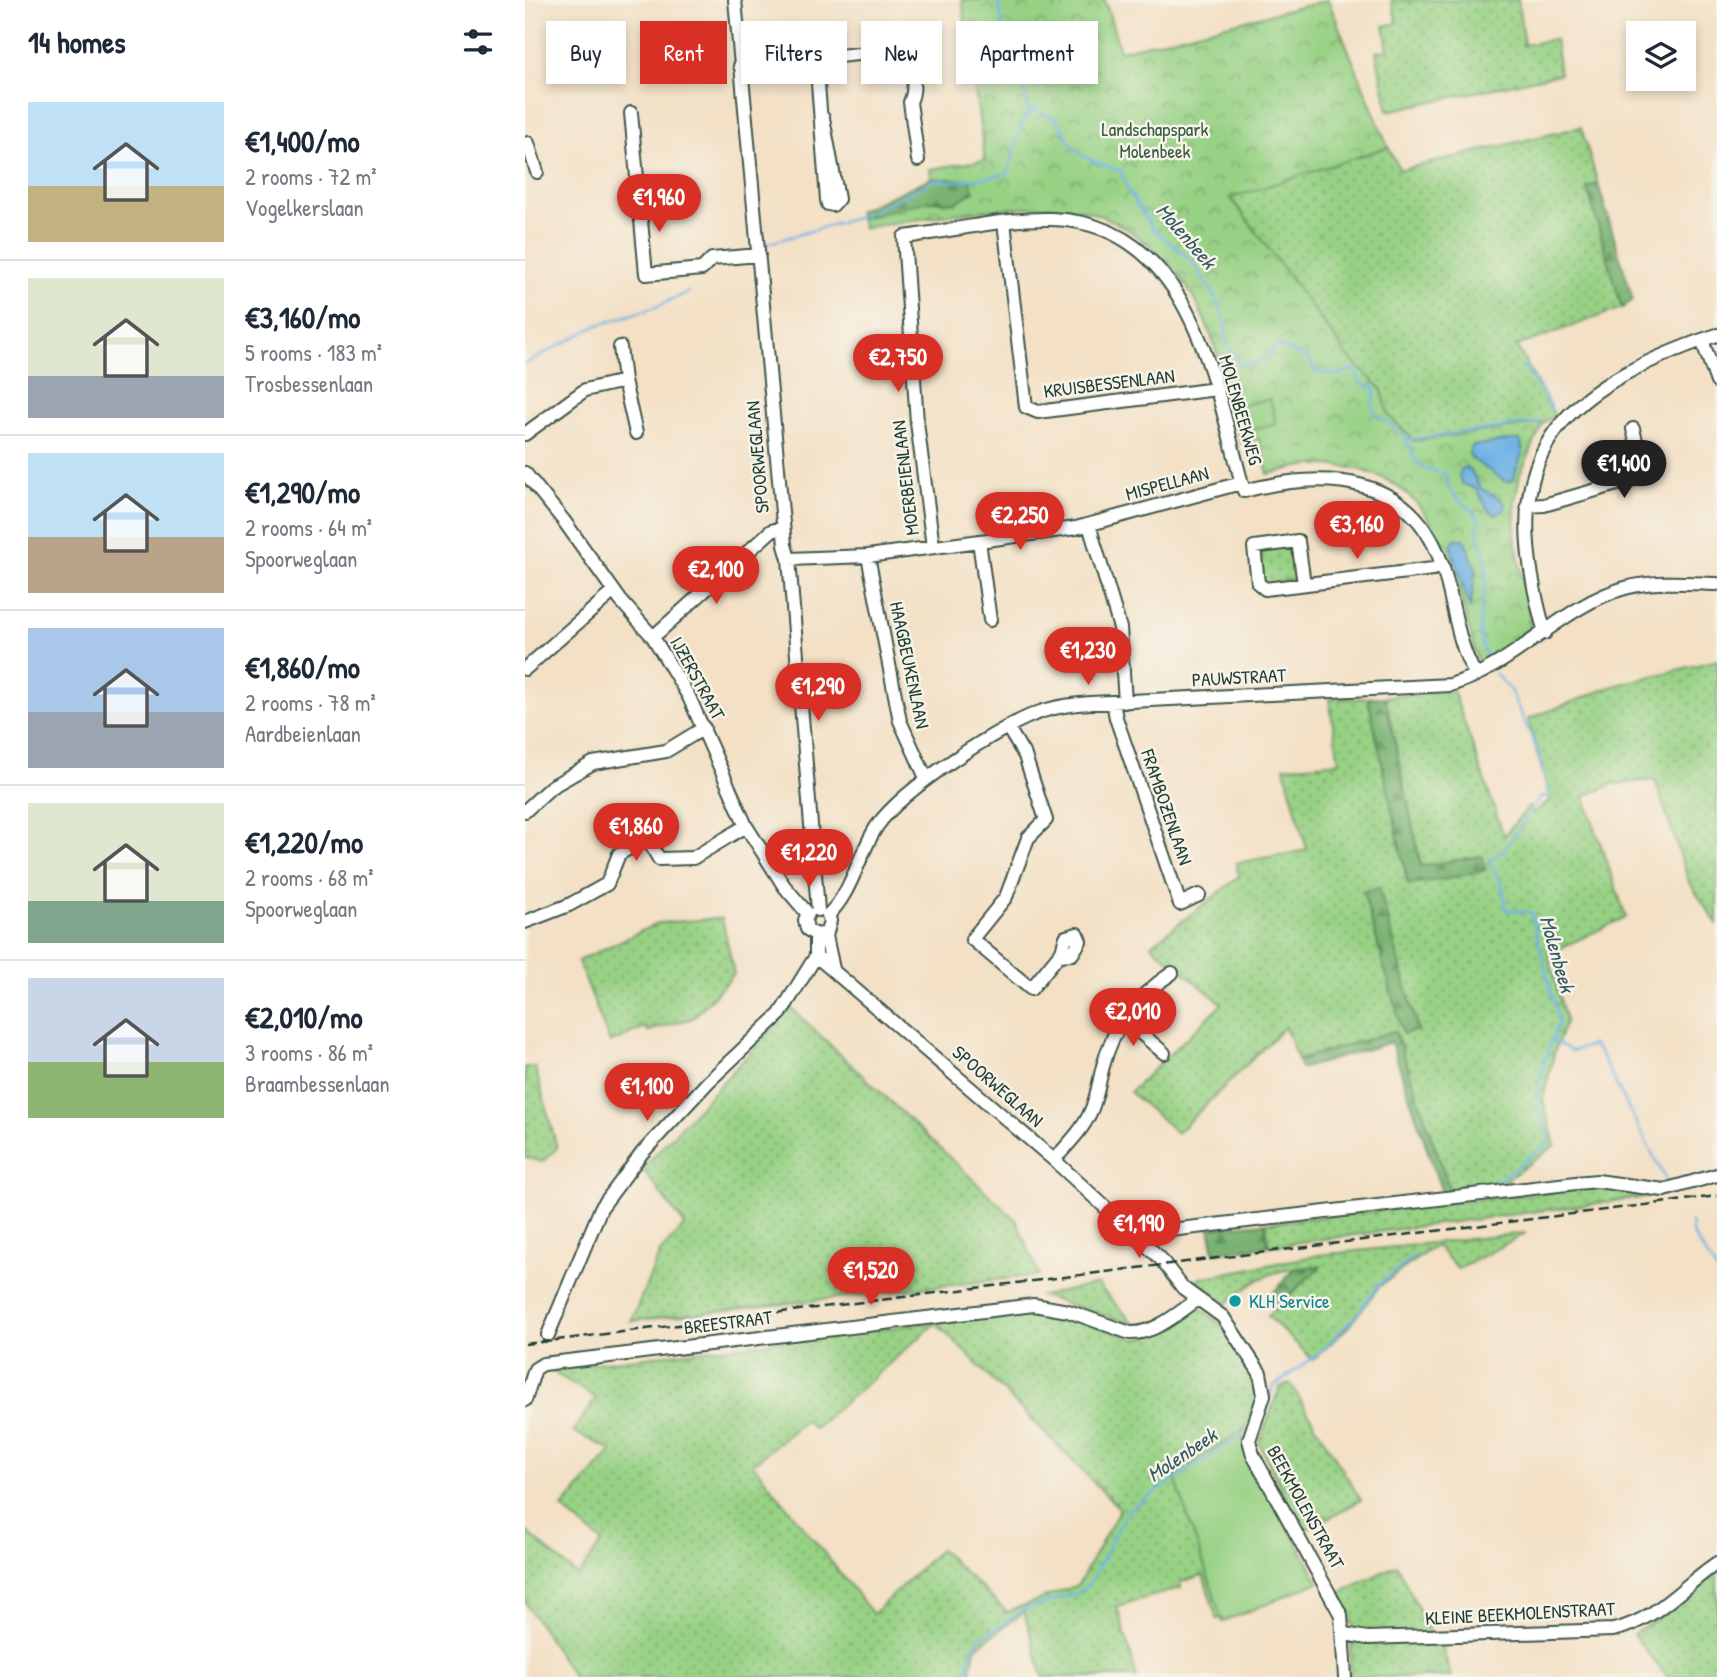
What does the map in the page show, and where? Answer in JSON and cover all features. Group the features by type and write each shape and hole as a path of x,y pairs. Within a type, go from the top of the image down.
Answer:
{"street":[{"name":"SPOORWEGLAAN","path":"735,0 783,528 789,559 818,913"},
{"path":"847,55 898,50 906,53 909,58 918,160"},
{"path":"819,84 838,199 834,205 828,204 827,200 823,118"},
{"path":"631,113 646,274 702,269 712,258 759,256"},
{"path":"528,143 529,159 537,172"},
{"name":"MOLENBEEKWEG","path":"904,237 1004,222 1073,221 1104,230 1127,243 1160,272 1188,309 1216,389 1244,491 1329,478 1361,483 1402,504 1421,525 1443,566 1476,675"},
{"name":"KRUISBESSENLAAN","path":"1004,222 1027,407 1038,412 1216,389"},
{"name":"MOERBEIENLAAN","path":"904,237 917,422 933,547"},
{"path":"1545,633 1533,579 1527,506 1531,479 1545,444 1573,408 1603,386 1673,351 1717,335"},
{"path":"1702,340 1717,382"},
{"path":"620,347 619,356 636,433"},
{"path":"525,434 585,390 624,381"},
{"path":"1527,506 1543,505 1645,477 1633,429"},
{"name":"IJZERSTRAAT","path":"528,482 653,637 689,697 746,826 784,886 818,913"},
{"name":"MISPELLAAN","path":"789,559 868,556 1089,525 1241,483"},
{"path":"1089,525 1120,628 1119,702"},
{"path":"653,637 771,531 783,528"},
{"path":"1304,584 1298,537 1254,547 1258,583 1265,589 1304,584 1443,566"},
{"path":"979,541 990,620"},
{"path":"757,546 785,545"},
{"name":"HAAGBEUKENLAAN","path":"868,556 900,721 926,778"},
{"name":"PAUWSTRAAT","path":"818,913 839,902 877,826 894,806 926,778 1008,728 1042,711 1064,706 1119,702 1450,685 1476,675 1588,604 1623,589 1665,583 1717,584"},
{"path":"525,669 614,591"},
{"name":"FRAMBOZENLAAN","path":"1119,702 1116,718 1180,904 1199,895"},
{"path":"525,811 551,787 593,763 666,751 704,728"},
{"path":"1008,728 1025,756 1046,820 1028,838 1006,897 972,939 1031,989 1059,955"},
{"path":"525,922 569,905 607,884 619,854 646,838 659,859 693,858 746,826"},
{"name":"SPOORWEGLAAN","path":"818,913 805,925 821,933 834,970"},
{"name":"SPOORWEGLAAN","path":"818,913 830,921 821,933"},
{"path":"548,1335 595,1221 623,1176 708,1082 780,1014 816,956 821,933"},
{"name":"SPOORWEGLAAN","path":"816,956 1054,1160 1166,1265"},
{"path":"1054,1160 1080,1132 1092,1111 1107,1053 1123,1018 1149,988 1172,973"},
{"path":"1123,1018 1164,1053"},
{"path":"1136,1234 1597,1181 1664,1190 1717,1175"},
{"name":"BEEKMOLENSTRAAT","path":"1166,1265 1183,1288 1223,1317 1260,1373 1264,1395 1249,1440 1254,1455 1336,1601 1345,1634 1345,1677"},
{"name":"BREESTRAAT","path":"525,1401 535,1369 543,1364 1034,1305 1068,1311 1130,1333 1141,1333 1151,1331 1198,1299"},
{"name":"KLEINE BEEKMOLENSTRAAT","path":"1345,1634 1367,1638 1613,1630 1636,1625 1652,1616 1717,1563"}],"green space":[{"name":"Landschapspark Molenbeek","path":"962,0 1105,0 1120,51 1328,0 1388,147 1231,198 1351,360 1381,388 1389,416 1414,441 1543,423 1520,474 1515,501 1515,538 1532,630 1479,665 1449,560 1435,529 1416,503 1391,482 1358,469 1310,465 1268,474 1259,439 1241,443 1213,342 1192,294 1155,250 1124,227 1091,212 1042,207 979,211 863,228 860,219 928,201 955,203 974,191 970,180 931,178 930,169 985,160 974,84 1098,84 1098,21 965,21"},
{"path":"1391,0 1518,0 1524,45 1555,39 1560,74 1388,111 1376,52 1388,50 1384,26 1397,23"},
{"path":"1581,127 1598,184 1587,188 1622,308 1517,346 1555,416 1543,423 1414,441 1389,416 1381,388 1351,360 1230,197 1388,147 1400,170"},
{"path":"931,178 970,180 974,190 955,203 936,200 860,218 858,211"},
{"path":"1598,184 1633,300 1622,308 1587,187"},
{"path":"1270,399 1276,424 1240,432 1233,407"},
{"path":"1292,546 1296,548 1299,578 1265,585 1262,582 1261,550"},
{"path":"1717,660 1717,924 1689,882 1655,780 1613,784 1584,796 1626,917 1548,954 1566,1021 1555,1050 1543,1098 1555,1145 1491,1191 1451,1196 1395,1031 1298,1060 1285,1027 1177,1133 1130,1092 1222,1004 1151,945 1239,877 1236,863 1307,850 1284,767 1339,762 1329,699 1368,698 1408,883 1485,870 1482,857 1421,866 1385,697 1453,690 1504,836 1529,806 1532,814 1550,800 1528,719 1613,686"},
{"path":"1385,697 1421,866 1482,856 1485,870 1408,884 1368,698"},
{"path":"1379,888 1418,1030 1403,1034 1363,891"},
{"path":"722,918 734,974 693,1018 648,1031 645,1027 610,1043 578,961 658,923"},
{"path":"791,1008 1017,1221 1039,1275 631,1321 660,1252 685,1225 642,1169"},
{"path":"1395,1031 1450,1190 1442,1193 1391,1042 1301,1069 1298,1060"},
{"path":"525,1067 535,1067 557,1148 542,1162 525,1157"},
{"path":"1603,1186 1655,1196 1268,1246 1266,1223"},
{"path":"1266,1223 1268,1246 1214,1253 1209,1228"},
{"path":"1526,1233 1458,1269 1437,1246 1430,1249 1379,1287 1349,1326 1313,1360 1268,1316 1320,1266 1266,1276 1221,1308 1190,1286 1200,1278 1319,1255"},
{"path":"1321,1266 1278,1305 1272,1294 1295,1269"},
{"path":"1097,1284 1135,1325 1041,1296"},
{"path":"1044,1309 1136,1339 1148,1337 1191,1309 1201,1309 1230,1330 1258,1380 1259,1393 1246,1428 1174,1475 1222,1618 1217,1619 1203,1575 1180,1582 1181,1588 1117,1606 1137,1677 1043,1677 1024,1612 975,1648 970,1677 573,1677 525,1602 525,1530 578,1576 602,1542 562,1508 612,1450 573,1432 596,1398 548,1369","holes":["936,1323 1120,1509 1078,1585 1007,1612 940,1549 873,1614 753,1464 805,1420 814,1429"]},
{"path":"1290,1383 1361,1500 1302,1532 1259,1443 1280,1387"},
{"path":"1246,1428 1243,1439 1247,1453 1319,1582 1223,1622 1174,1475"},
{"path":"1397,1565 1431,1635 1361,1635 1355,1629 1337,1594"},
{"path":"1717,1571 1717,1677 1667,1677 1633,1634 1673,1609"},
{"path":"1359,1642 1441,1642 1451,1677 1350,1677 1350,1647"}],"water":[{"path":"1520,440 1523,452 1512,481 1506,482 1471,458 1469,453 1472,446"},
{"path":"1465,467 1471,470 1480,488 1503,501 1506,507 1496,515 1489,511 1476,489 1463,484 1459,478 1461,469"},
{"path":"1454,539 1464,539 1476,569 1470,609 1451,548"}],"waterway":[{"path":"1011,0 998,4 1007,42 1010,45 1028,41 1039,59 1034,85 1025,91 1028,113"},
{"name":"Molenbeek","path":"766,244 866,215 934,180 961,181 1008,174 1022,122 1032,110 1053,117 1079,153 1121,171 1128,190 1153,229 1190,259 1213,293 1225,320 1226,340 1241,366 1267,359 1276,345 1309,359 1316,372 1337,375 1354,368 1361,384 1373,387 1376,392 1372,403 1375,413 1404,435 1416,461 1424,468 1445,474 1453,494 1479,519 1478,533 1486,567 1480,634 1487,658"},
{"path":"525,364 598,325 653,308 689,292"},
{"path":"1525,366 1551,406 1550,410"},
{"path":"1406,440 1540,422"},
{"name":"Molenbeek","path":"1490,1187 1549,1143 1537,1101 1545,1061 1559,1022 1531,912 1506,910 1503,888 1489,861 1504,850 1541,796 1549,797 1538,751 1510,690 1495,673"},
{"path":"1551,1039 1572,1051 1592,1045 1600,1053 1668,1184"},
{"path":"1691,1222 1692,1233 1717,1271"},
{"name":"Molenbeek","path":"1260,1426 1273,1387 1322,1351 1359,1312 1378,1285 1415,1256"},
{"name":"Molenbeek","path":"967,1677 970,1654 978,1640 1023,1610 1078,1593 1089,1585 1127,1511 1247,1432"}],"railway":[{"path":"525,1344 1717,1196"}],"place":[{"name":"KLH Service","path":"1235,1301"}]}
